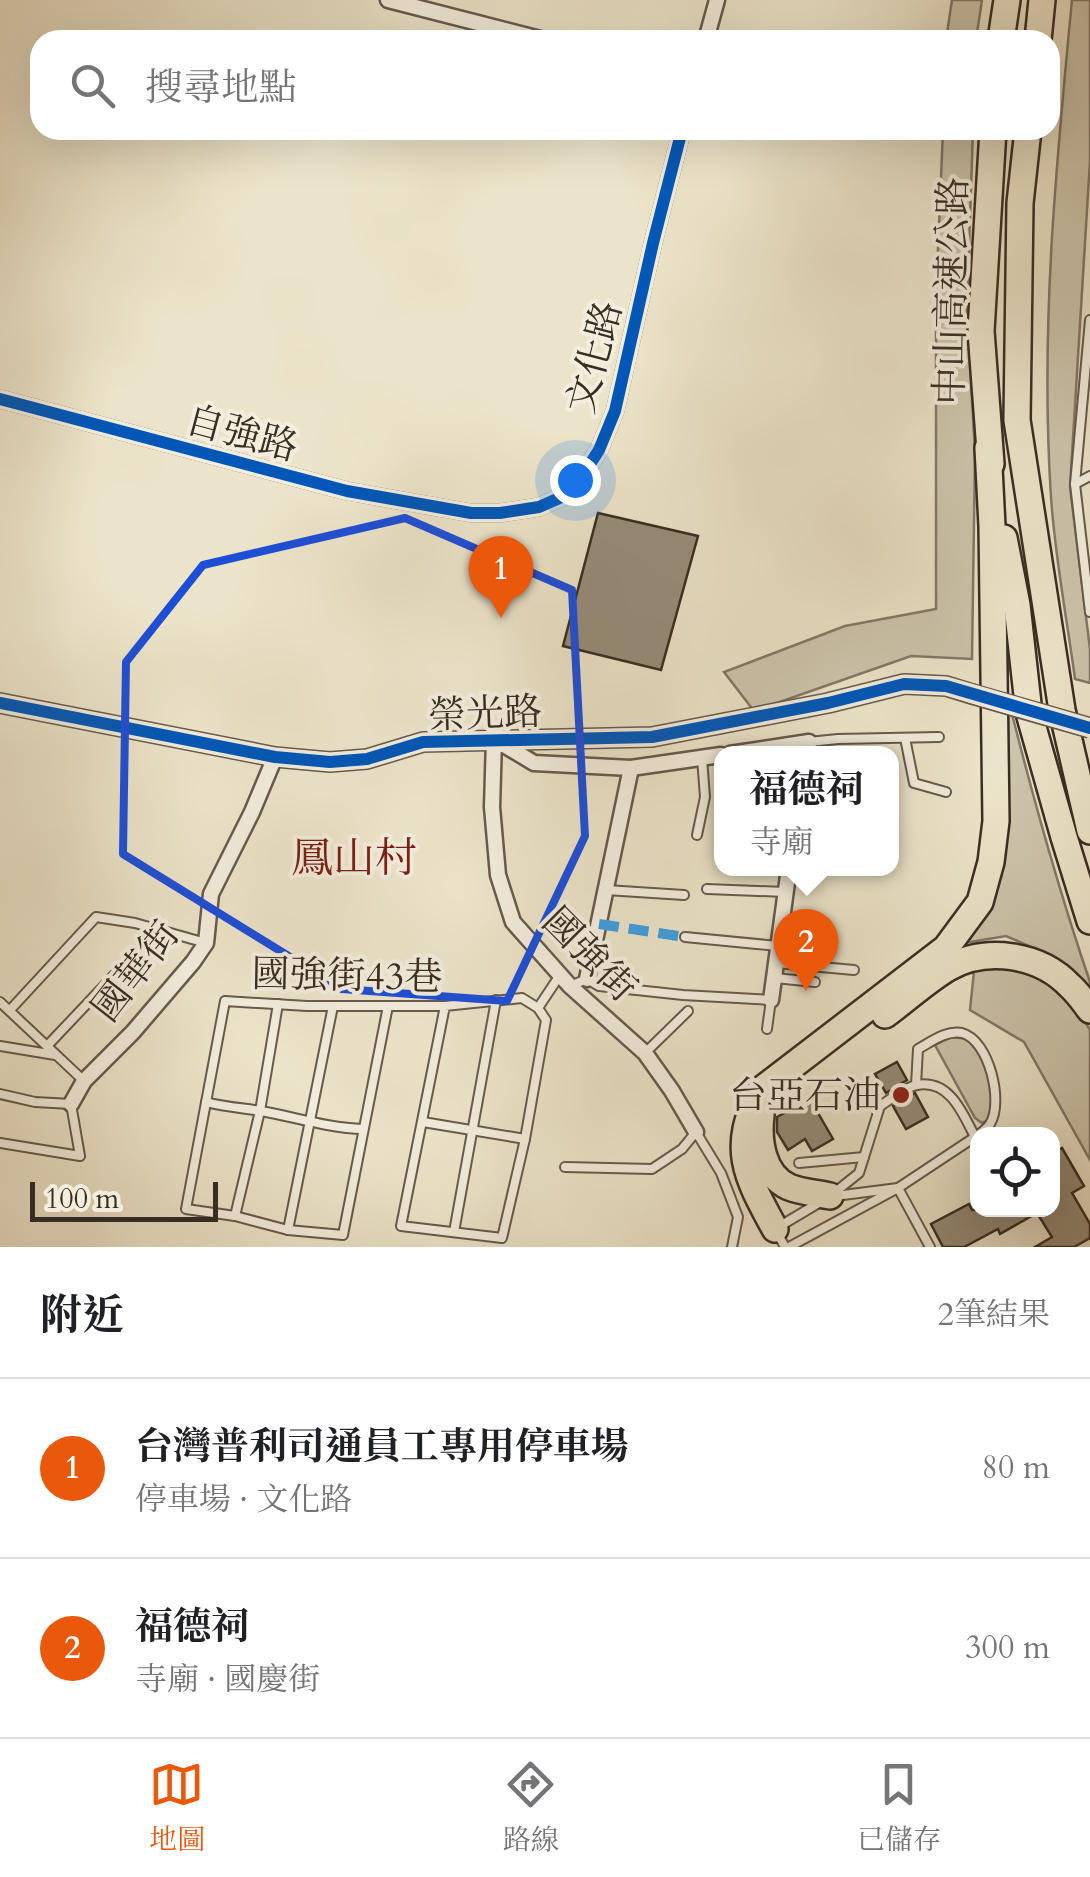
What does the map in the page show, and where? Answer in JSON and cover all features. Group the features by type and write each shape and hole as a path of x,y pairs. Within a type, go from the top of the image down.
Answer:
{"highway":[{"path":"1002,30 1007,0"},
{"path":"1039,30 1042,0"},
{"name":"中山高速公路","path":"992,140 980,331 988,448 1016,605 1029,713 1090,920"},
{"name":"中山高速公路","path":"1027,140 1020,203 1017,420 1062,710 1090,831"},
{"path":"783,1241 750,1183 743,1148 748,1115 760,1090 946,948 980,902 991,862 996,821 988,448"},
{"path":"830,1196 786,1186 770,1170 760,1145 760,1116 772,1098 949,967 980,956 1018,957 1048,969 1069,984 1090,1010"}],"street":[{"path":"388,0 505,30"},
{"path":"709,30 717,0"},
{"name":"文化路","path":"471,513 539,507 564,496 599,450 615,411 679,140"},
{"name":"自強路","path":"0,399 346,492 471,513"},
{"name":"榮光路","path":"0,703 275,757 330,762 367,759 422,742 652,737 904,684 946,686 1090,728"},
{"name":"榮光路","path":"494,739 534,763 631,768 714,756"},
{"name":"國強街","path":"494,739 492,806 498,875 513,922 565,981 644,1053 696,1132"},
{"name":"國華街","path":"71,1104 84,1081 133,1032 206,943 211,894 275,757"},
{"path":"586,979 631,768"},
{"path":"771,1000 788,876"}],"lane":[{"path":"1090,320 1075,484 1090,612"},
{"path":"1075,484 1090,476"},
{"path":"815,746 838,739 939,737"},
{"path":"905,738 914,784 946,792"},
{"path":"697,836 704,796 702,758"},
{"path":"707,889 785,892"},
{"path":"606,890 684,895"},
{"path":"10,1010 96,917 206,943"},
{"path":"47,1046 156,931"},
{"path":"685,936 778,946"},
{"path":"776,970 854,970"},
{"path":"776,970 815,982"},
{"path":"446,1006 401,1226 502,1238 546,1020 538,1008 565,981 586,979 599,986 771,1000 767,1029"},
{"name":"國強街43巷","path":"363,1129 344,1235 288,1230 235,1216 186,1210 225,1001 446,1006 522,998 538,1008"},
{"path":"454,1232 496,1000"},
{"path":"0,1002 84,1081"},
{"path":"235,1216 260,1111 278,1004"},
{"path":"288,1230 334,1006"},
{"path":"206,1102 339,1128 363,1129 388,1006"},
{"path":"644,1053 688,1011"},
{"path":"916,1085 918,1049 943,1035 961,1033 973,1040 994,1079 996,1104 988,1127"},
{"path":"0,1046 57,1055"},
{"path":"783,1241 859,1173 880,1106 916,1085 934,1087 953,1096 972,1127"},
{"path":"0,1094 35,1102 71,1104 80,1156 0,1143"},
{"path":"423,1122 525,1139"},
{"path":"565,1167 652,1168 682,1149 696,1132 721,1173 738,1218 732,1247"},
{"path":"783,1241 898,1188 970,1141"},
{"path":"799,1163 864,1157"},
{"path":"830,1196 898,1188"},
{"path":"898,1188 930,1247"}],"highlighted area":[{"path":"405,518 572,590 585,836 507,1001 342,989 123,854 126,662 203,565"}],"shaded area":[{"path":"952,0 982,0 978,30 948,30"},
{"path":"1072,0 1090,0 1090,161 1070,487 1090,649 1090,683 1075,679 1051,497 1047,373 1060,124"},
{"path":"943,140 973,140 967,308 975,454 972,659 911,656 754,711 724,672 845,626 936,609 936,297"},
{"path":"1002,713 1012,714 1048,849 1090,982 1090,995 1048,954 1006,936 958,944 987,910"},
{"path":"1014,964 1054,986 1078,1010 1090,1030 1090,1160 1024,1042 970,1010 974,971"},
{"path":"951,1037 970,1039 990,1067 990,1119 982,1123 975,1118 935,1045"}],"building":[{"path":"598,513 698,536 661,670 563,646"},
{"path":"897,1062 907,1080 886,1093 875,1074"},
{"path":"915,1093 928,1117 906,1129 893,1106"},
{"path":"810,1099 833,1139 812,1151 805,1139 788,1150 777,1132 777,1117"},
{"path":"1060,1149 1084,1186 1072,1193 1090,1224 1090,1238 1074,1247 1035,1247 1052,1237 1040,1217 1060,1217"},
{"path":"969,1204 970,1217 1030,1217 1000,1234 998,1229 964,1247 943,1247 931,1224"}],"marked path":[{"path":"599,924 685,937"}],"cycle path":[{"path":"0,399 347,491 471,513 539,507 564,496 579,481 599,450 615,411 679,140"},
{"path":"0,703 275,757 330,762 367,759 423,742 652,737 904,684 946,686 1090,728"}],"place":[{"name":"台灣普利司通員工專用停車場","path":"501,618"},
{"name":"福德祠","path":"806,991"},
{"name":"台亞石油","path":"901,1095"}],"district":[{"name":"鳳山村","path":"354,857"}]}
